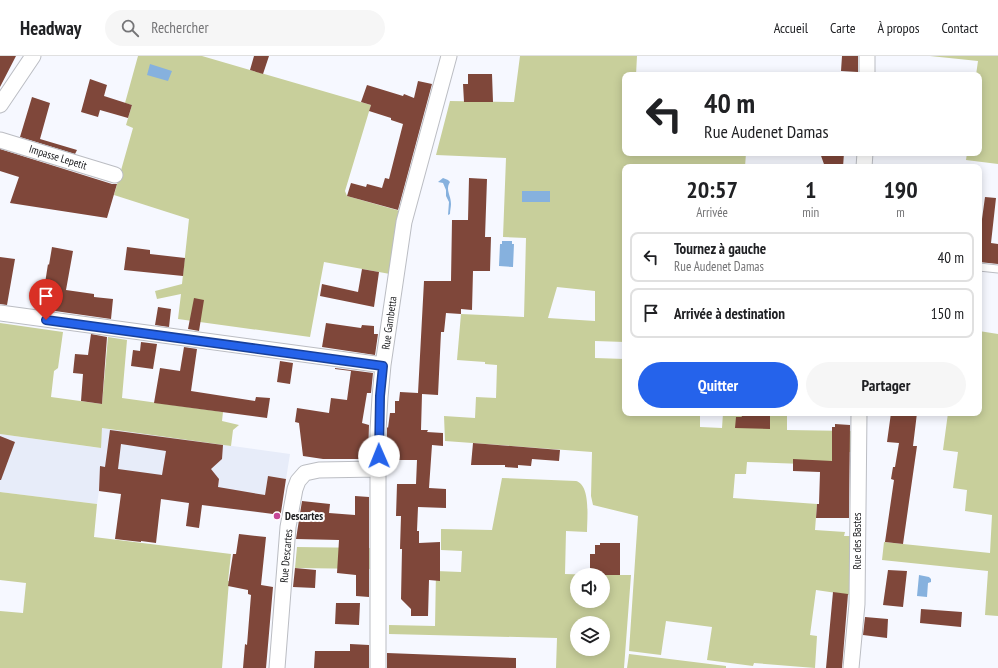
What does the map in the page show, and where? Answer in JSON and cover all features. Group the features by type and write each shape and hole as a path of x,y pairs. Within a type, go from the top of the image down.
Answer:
{"street":[{"path":"0,105 32,56"},
{"name":"Rue Gambetta","path":"378,668 379,424 383,366 404,222 449,56"},
{"path":"867,56 867,72"},
{"name":"Impasse Lepetit","path":"0,140 115,175"},
{"path":"0,313 383,366"},
{"name":"Rue des Bastes","path":"851,668 857,604 859,416"},
{"name":"Rue Descartes","path":"277,668 288,533 295,489 298,481 305,473 320,470 379,469"}],"lane":[{"path":"982,267 998,269"}],"shaded area":[{"path":"102,428 290,454 286,479 268,476 262,513 99,491 97,504 0,492 0,434 100,448"}],"green space":[{"path":"138,56 202,56 371,105 345,191 347,196 400,211 390,274 324,262 310,337 178,319 181,294 157,299 155,291 182,284 189,219 114,195 133,128 126,125 132,105 125,103"},
{"path":"520,56 637,56 636,72 622,72 622,156 746,156 745,164 622,164 622,342 595,341 595,358 622,359 622,416 700,416 700,427 722,428 723,416 787,416 787,430 851,431 851,452 832,452 832,465 747,462 746,474 735,474 733,498 817,504 815,530 845,532 844,536 850,536 850,595 816,590 810,635 817,636 815,668 754,663 753,666 707,660 712,627 666,621 661,655 629,651 638,516 593,505 591,496 592,452 445,441 444,416 475,418 476,397 496,398 497,365 485,364 485,362 457,360 461,314 524,317 526,238 503,237 506,158 436,155 450,101 514,102","holes":["557,287 595,291 595,321 548,318"]},
{"path":"930,56 998,56 998,164 966,160 967,156 982,156 982,72 976,72 978,61"},
{"path":"0,323 63,332 58,368 54,371 51,397 102,404 108,337 127,340 122,398 223,412 222,421 239,425 233,430 231,446 102,428 101,448 0,434"},
{"path":"982,331 998,334 998,616 985,615 988,571 882,560 884,542 990,553 992,515 965,511 967,490 953,488 958,452 943,450 948,416 982,416"},
{"path":"502,478 576,481 581,484 586,495 587,503 587,532 566,531 565,574 570,574 570,608 610,608 610,575 631,575 624,668 556,668 557,638 389,634 389,625 435,626 436,571 461,572 462,551 441,550 441,529 492,530"},
{"path":"0,492 97,504 94,537 231,554 222,668 0,668 0,611 23,613 26,583 0,580"},
{"path":"297,547 372,548 371,569 295,568"},
{"path":"629,654 726,666 726,668 627,668"}],"water":[{"path":"150,64 172,71 168,81 147,75"},
{"path":"443,178 450,182 448,190 451,205 450,214 448,215 449,202 446,196 446,190 443,183 438,182"},
{"path":"522,191 550,191 550,202 522,202"},
{"path":"502,241 512,241 512,244 514,244 513,267 499,266 500,244 502,244"},
{"path":"919,575 929,577 931,579 931,582 928,583 927,597 917,596"}],"building":[{"path":"0,56 16,56 0,87"},
{"path":"254,56 269,56 263,74 250,70"},
{"path":"842,56 858,56 858,72 841,71"},
{"path":"468,74 492,74 493,102 464,102 463,84 468,84"},
{"path":"90,79 107,85 104,96 132,105 128,118 100,110 98,117 81,112"},
{"path":"418,81 432,84 398,210 347,196 351,183 366,187 367,184 382,188 385,178 389,179 403,124 391,120 391,118 369,111 371,105 361,102 367,85 414,98"},
{"path":"32,97 50,103 40,139 77,150 75,154 20,137"},
{"path":"0,149 112,184 117,184 107,218 10,203 19,177 0,171"},
{"path":"821,156 844,156 843,164 824,164"},
{"path":"469,178 487,179 485,237 491,237 490,271 473,271 472,310 461,309 461,314 446,313 444,332 441,332 438,395 422,394 421,430 443,433 443,446 432,445 429,488 446,489 446,508 418,507 417,531 419,531 419,543 440,542 440,581 429,580 428,616 411,616 411,609 401,599 401,516 396,516 397,484 416,484 417,460 393,460 387,456 387,427 388,428 390,413 395,413 395,401 399,401 400,392 418,393 424,281 451,281 452,220 468,220"},
{"path":"985,197 996,198 991,243 998,244 998,264 982,262 982,219"},
{"path":"52,247 73,251 66,290 94,294 94,297 113,299 111,319 41,309"},
{"path":"127,247 150,250 150,254 185,258 183,276 124,270"},
{"path":"0,257 15,259 7,305 0,304"},
{"path":"362,269 379,272 374,307 320,296 322,284 358,292"},
{"path":"194,298 204,300 199,331 188,329"},
{"path":"158,307 171,309 169,327 155,325"},
{"path":"326,323 361,328 362,325 374,326 374,334 378,334 375,355 322,347"},
{"path":"91,334 107,337 102,404 81,401 83,374 73,373 75,354 88,355"},
{"path":"141,342 157,344 153,369 131,366 133,350 140,351"},
{"path":"184,347 197,349 191,391 255,401 256,397 270,398 267,418 154,403 160,368 180,371"},
{"path":"280,361 293,363 290,384 277,382"},
{"path":"335,368 373,373 371,393 367,393 362,423 369,425 368,457 363,459 323,459 303,456 299,423 295,422 297,408 329,413 331,398 347,400 351,371"},
{"path":"770,416 770,429 735,428 736,417"},
{"path":"891,416 917,416 913,446 917,446 903,544 885,542 894,480 891,479 893,467 895,467 899,443 887,442"},
{"path":"835,424 850,425 849,518 816,518 817,504 819,504 820,472 793,471 793,459 832,461 832,427 835,427"},
{"path":"110,430 223,445 222,459 211,469 219,479 218,487 265,495 268,476 286,479 280,519 273,518 273,514 202,505 199,528 186,526 189,503 161,499 156,543 115,539 121,494 99,491 100,466 105,467","holes":["121,444 166,451 162,475 118,469"]},
{"path":"0,436 15,442 1,480 0,480"},
{"path":"473,443 560,450 559,461 532,459 531,466 518,465 518,468 505,467 505,465 471,465"},
{"path":"355,496 369,497 369,597 356,596 356,575 337,573 339,540 296,539 302,501 330,504 329,513 355,515"},
{"path":"239,534 266,537 261,585 273,587 266,668 243,668 245,644 247,645 251,595 248,594 248,590 228,586 233,554 236,554"},
{"path":"600,543 620,543 620,575 610,575 610,568 590,568 590,554 595,554 595,545 600,545"},
{"path":"295,568 316,570 315,588 293,587"},
{"path":"888,570 907,571 903,607 883,605"},
{"path":"833,592 848,594 842,668 826,668"},
{"path":"336,603 360,603 359,625 335,624"},
{"path":"921,609 962,612 961,627 920,623"},
{"path":"865,617 888,619 887,638 863,635"},
{"path":"350,644 369,645 369,668 314,668 315,651 350,651"},
{"path":"387,653 516,658 516,668 387,668"}],"place":[{"name":"Descartes","path":"277,516"}],"route":[{"path":"46,320 383,366 378,430 379,456"}]}
